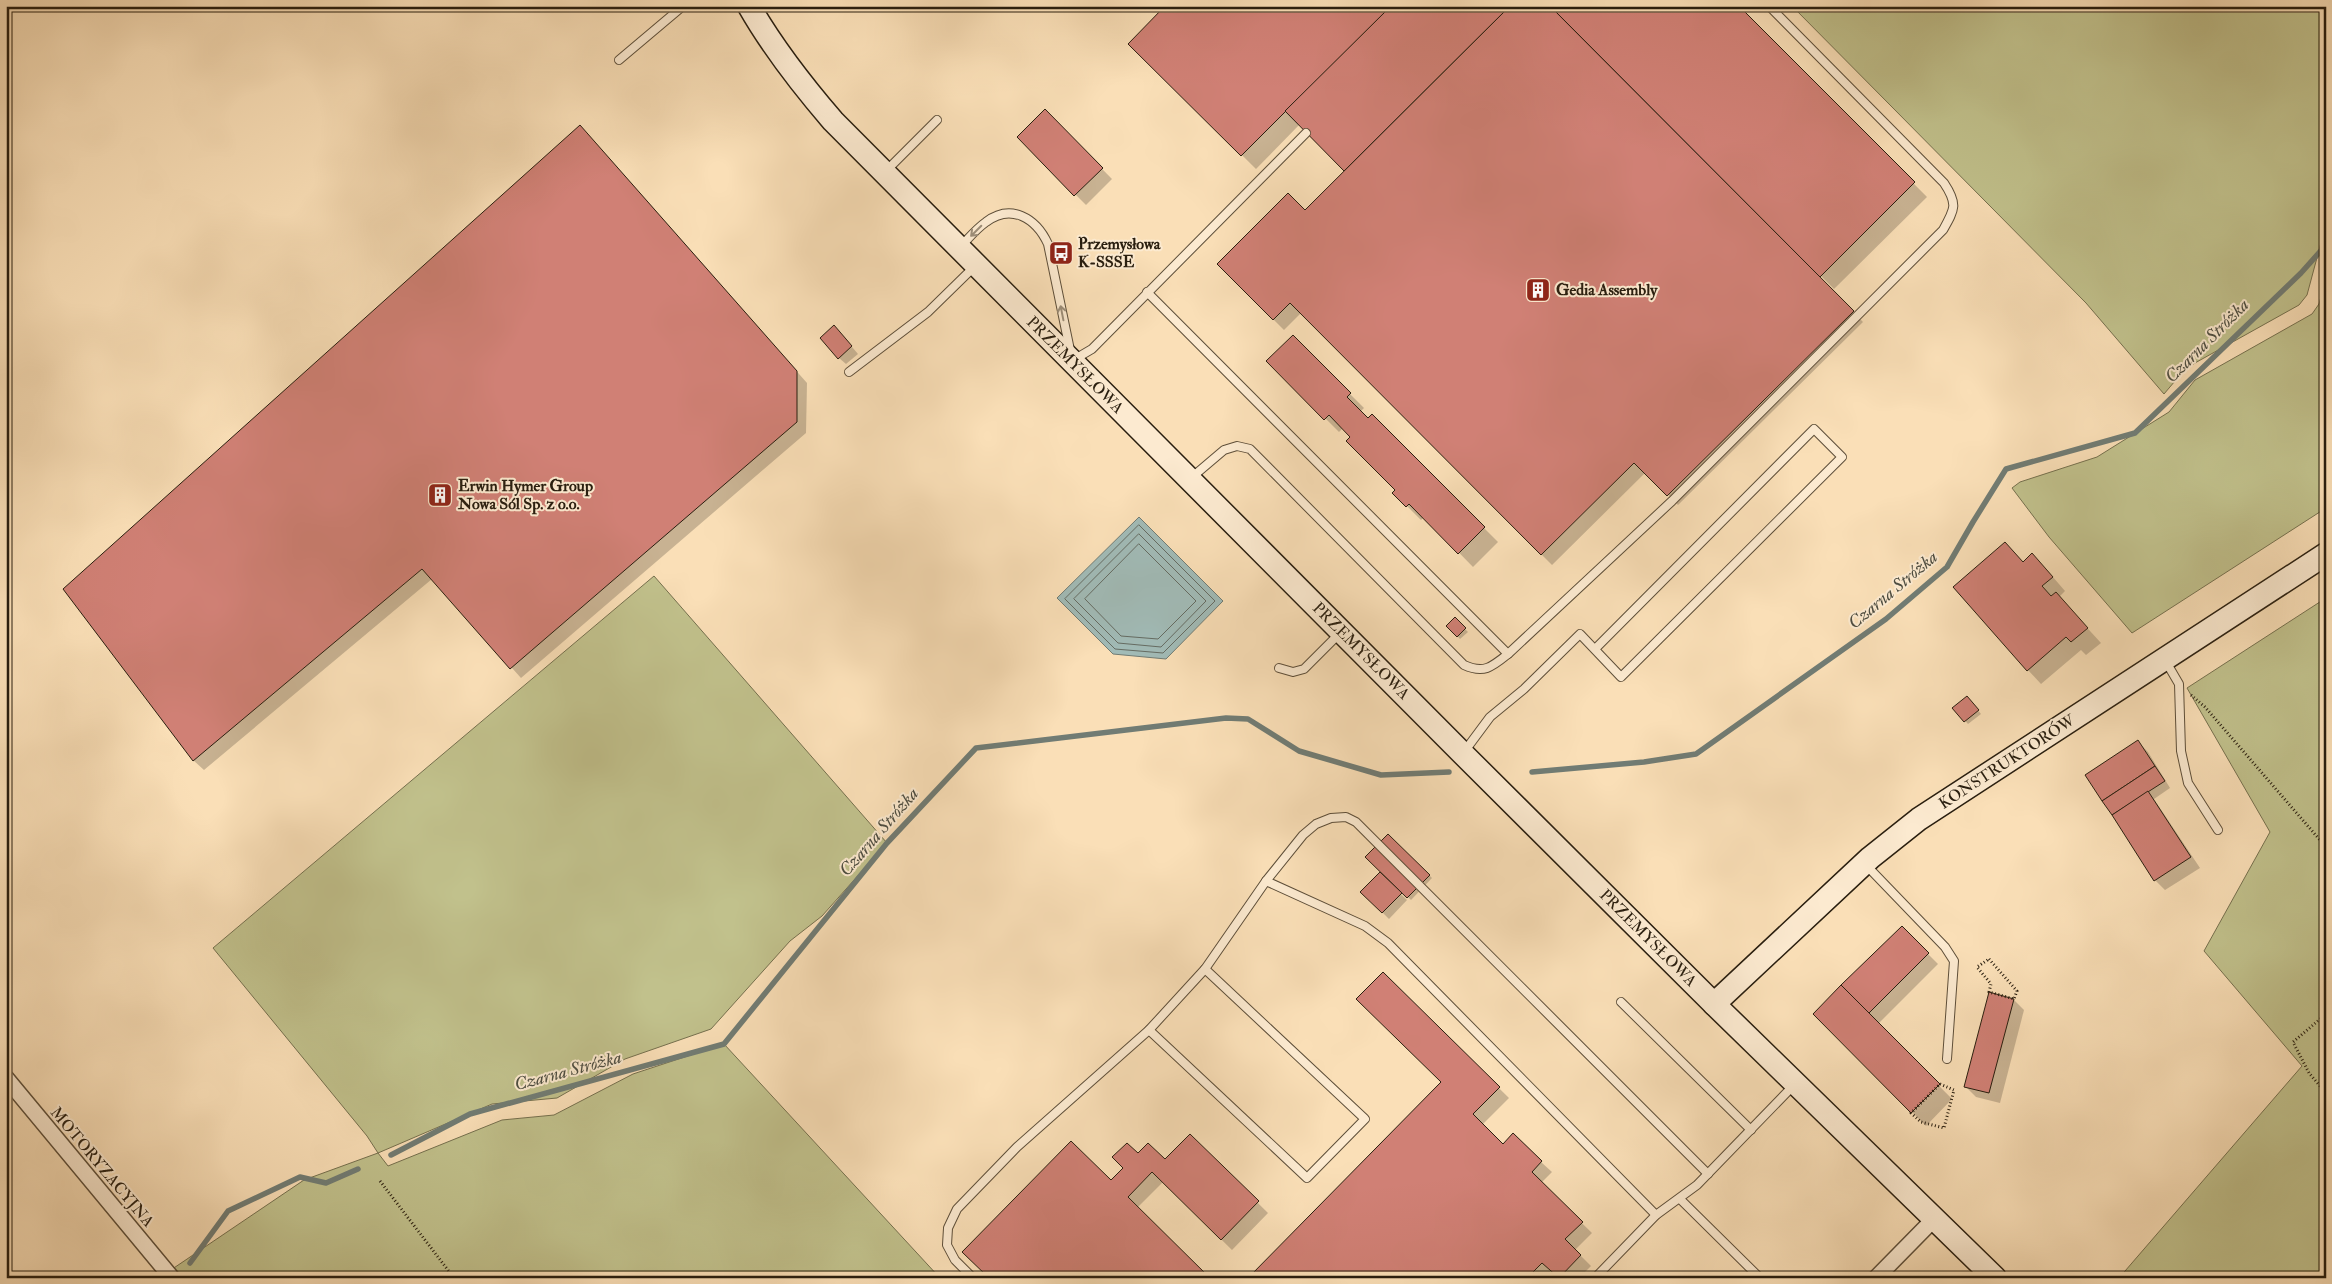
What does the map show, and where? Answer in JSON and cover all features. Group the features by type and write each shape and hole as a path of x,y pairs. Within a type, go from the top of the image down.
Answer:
{"street":[{"name":"PRZEMYSŁOWA","path":"749,6 768,39 802,85 833,121 1714,1004 1995,1278"},
{"name":"KONSTRUKTORÓW","path":"1714,1004 1864,864 1919,819 2326,554"},
{"name":"MOTORYZACYJNA","path":"6,1078 172,1278"},
{"path":"1876,1278 1934,1219"}],"lane":[{"path":"619,60 683,6"},
{"path":"1190,479 1224,450 1237,446 1250,449 1464,665 1476,670 1492,667 1508,654 1672,501 1943,230 1954,212 1954,198 1944,183 1769,6"},
{"path":"884,172 937,120"},
{"path":"959,248 984,223 995,216 1010,212 1022,215 1043,232 1048,244 1072,361 1092,349 1306,133"},
{"path":"849,372 928,312 976,265"},
{"path":"1147,292 1508,654"},
{"path":"1463,754 1490,717 1524,689 1580,634 1595,650 1622,677 1842,457 1814,429 1595,650"},
{"path":"1279,668 1293,672 1304,669 1342,631"},
{"path":"2164,658 2179,684 2181,751 2188,783 2218,830"},
{"path":"973,1278 955,1260 947,1245 948,1228 957,1209 1017,1147 1149,1030 1205,969 1266,881 1303,835 1316,824 1331,818 1346,817 1356,822 1708,1174"},
{"path":"1864,864 1945,947 1954,960 1948,1059"},
{"path":"1266,881 1365,926 1388,943 1656,1215"},
{"path":"1149,1030 1307,1178 1365,1119 1205,969"},
{"path":"1621,1002 1751,1130"},
{"path":"1595,1278 1656,1215 1680,1199 1708,1174 1796,1084"},
{"path":"1680,1199 1760,1278"}],"path":[{"path":"2179,684 2205,707 2326,846"},
{"path":"1989,959 2017,991 2014,999 1990,992 1991,984 1977,967 1989,959"},
{"path":"2326,1014 2293,1042 2309,1073 2326,1092"},
{"path":"1940,1084 1954,1090 1944,1128 1921,1122 1911,1113 1940,1084"},
{"path":"380,1181 454,1278"}],"green space":[{"path":"1792,6 2326,6 2326,224 2307,295 2299,305 2186,368 2164,394 2086,303"},
{"path":"2326,278 2326,508 2132,633 2049,537 2012,488 2020,482 2097,457 2169,412 2195,380 2312,314 2319,304"},
{"path":"654,576 887,843 822,916 790,941 711,1029 625,1059 557,1098 492,1104 378,1153 367,1136 213,948"},
{"path":"2326,598 2326,1278 2119,1278 2302,1066 2204,951 2270,832 2187,688"},
{"path":"724,1044 940,1278 159,1278 304,1180 378,1153 388,1166 502,1120 554,1115 633,1074"}],"water":[{"path":"1139,517 1223,601 1166,659 1113,654 1057,598"}],"building":[{"path":"1165,6 1391,6 1241,156 1128,44"},
{"path":"1391,6 1510,6 1344,171 1285,111"},
{"name":"Gedia Assembly","path":"1510,6 1550,6 1854,311 1667,496 1634,463 1541,555 1290,303 1273,320 1217,264 1288,193 1305,210"},
{"path":"1550,6 1739,6 1915,182 1820,277"},
{"path":"1045,109 1103,168 1074,196 1017,137"},
{"name":"Erwin Hymer Group Nowa Sól Sp. z o.o.","path":"580,125 797,371 797,422 510,669 422,569 193,761 63,589"},
{"path":"834,325 852,346 838,359 820,338"},
{"path":"1293,335 1351,393 1347,397 1368,418 1372,414 1485,527 1458,554 1409,504 1406,507 1392,493 1395,490 1346,441 1350,437 1329,415 1324,420 1266,361"},
{"path":"2005,542 2023,562 2032,553 2053,577 2042,586 2051,596 2056,592 2088,628 2071,642 2066,637 2027,671 1953,587"},
{"path":"1455,617 1466,628 1457,637 1446,626"},
{"path":"1967,696 1979,710 1964,722 1952,708"},
{"path":"2138,740 2155,766 2102,801 2085,775"},
{"path":"2155,766 2165,781 2112,815 2102,801"},
{"path":"2148,791 2191,857 2154,881 2112,815"},
{"path":"1388,834 1430,875 1407,898 1365,857"},
{"path":"1380,872 1402,893 1382,913 1360,892"},
{"path":"1902,926 1929,953 1869,1013 1841,985"},
{"path":"1383,972 1500,1087 1473,1114 1503,1144 1513,1133 1542,1161 1532,1172 1583,1222 1565,1239 1581,1255 1559,1278 1542,1263 1527,1278 1248,1278 1441,1082 1356,999"},
{"path":"1841,985 1940,1084 1911,1113 1813,1014"},
{"path":"1989,992 2014,999 1989,1093 1964,1087"},
{"path":"1190,1134 1259,1201 1221,1240 1152,1172 1128,1197 1210,1278 989,1278 962,1252 1071,1141 1111,1180 1123,1168 1112,1157 1127,1143 1138,1153 1148,1143 1165,1159"}],"waterway":[{"name":"Czarna Stróżka","path":"1532,772 1644,762 1696,754 1886,619 1947,567 2006,469 2135,433 2301,273 2326,245"},
{"name":"Czarna Stróżka","path":"391,1155 470,1114 724,1044 887,843 976,748 1226,718 1248,719 1299,751 1381,775 1449,772"},
{"name":"Czarna Stróżka","path":"190,1263 228,1211 300,1177 326,1183 358,1169"}],"place":[{"name":"Przemysłowa K-SSSE","path":"1061,253"},
{"name":"Gedia Assembly","path":"1538,290"},
{"name":"Erwin Hymer Group Nowa Sól Sp. z o.o.","path":"440,495"}]}
